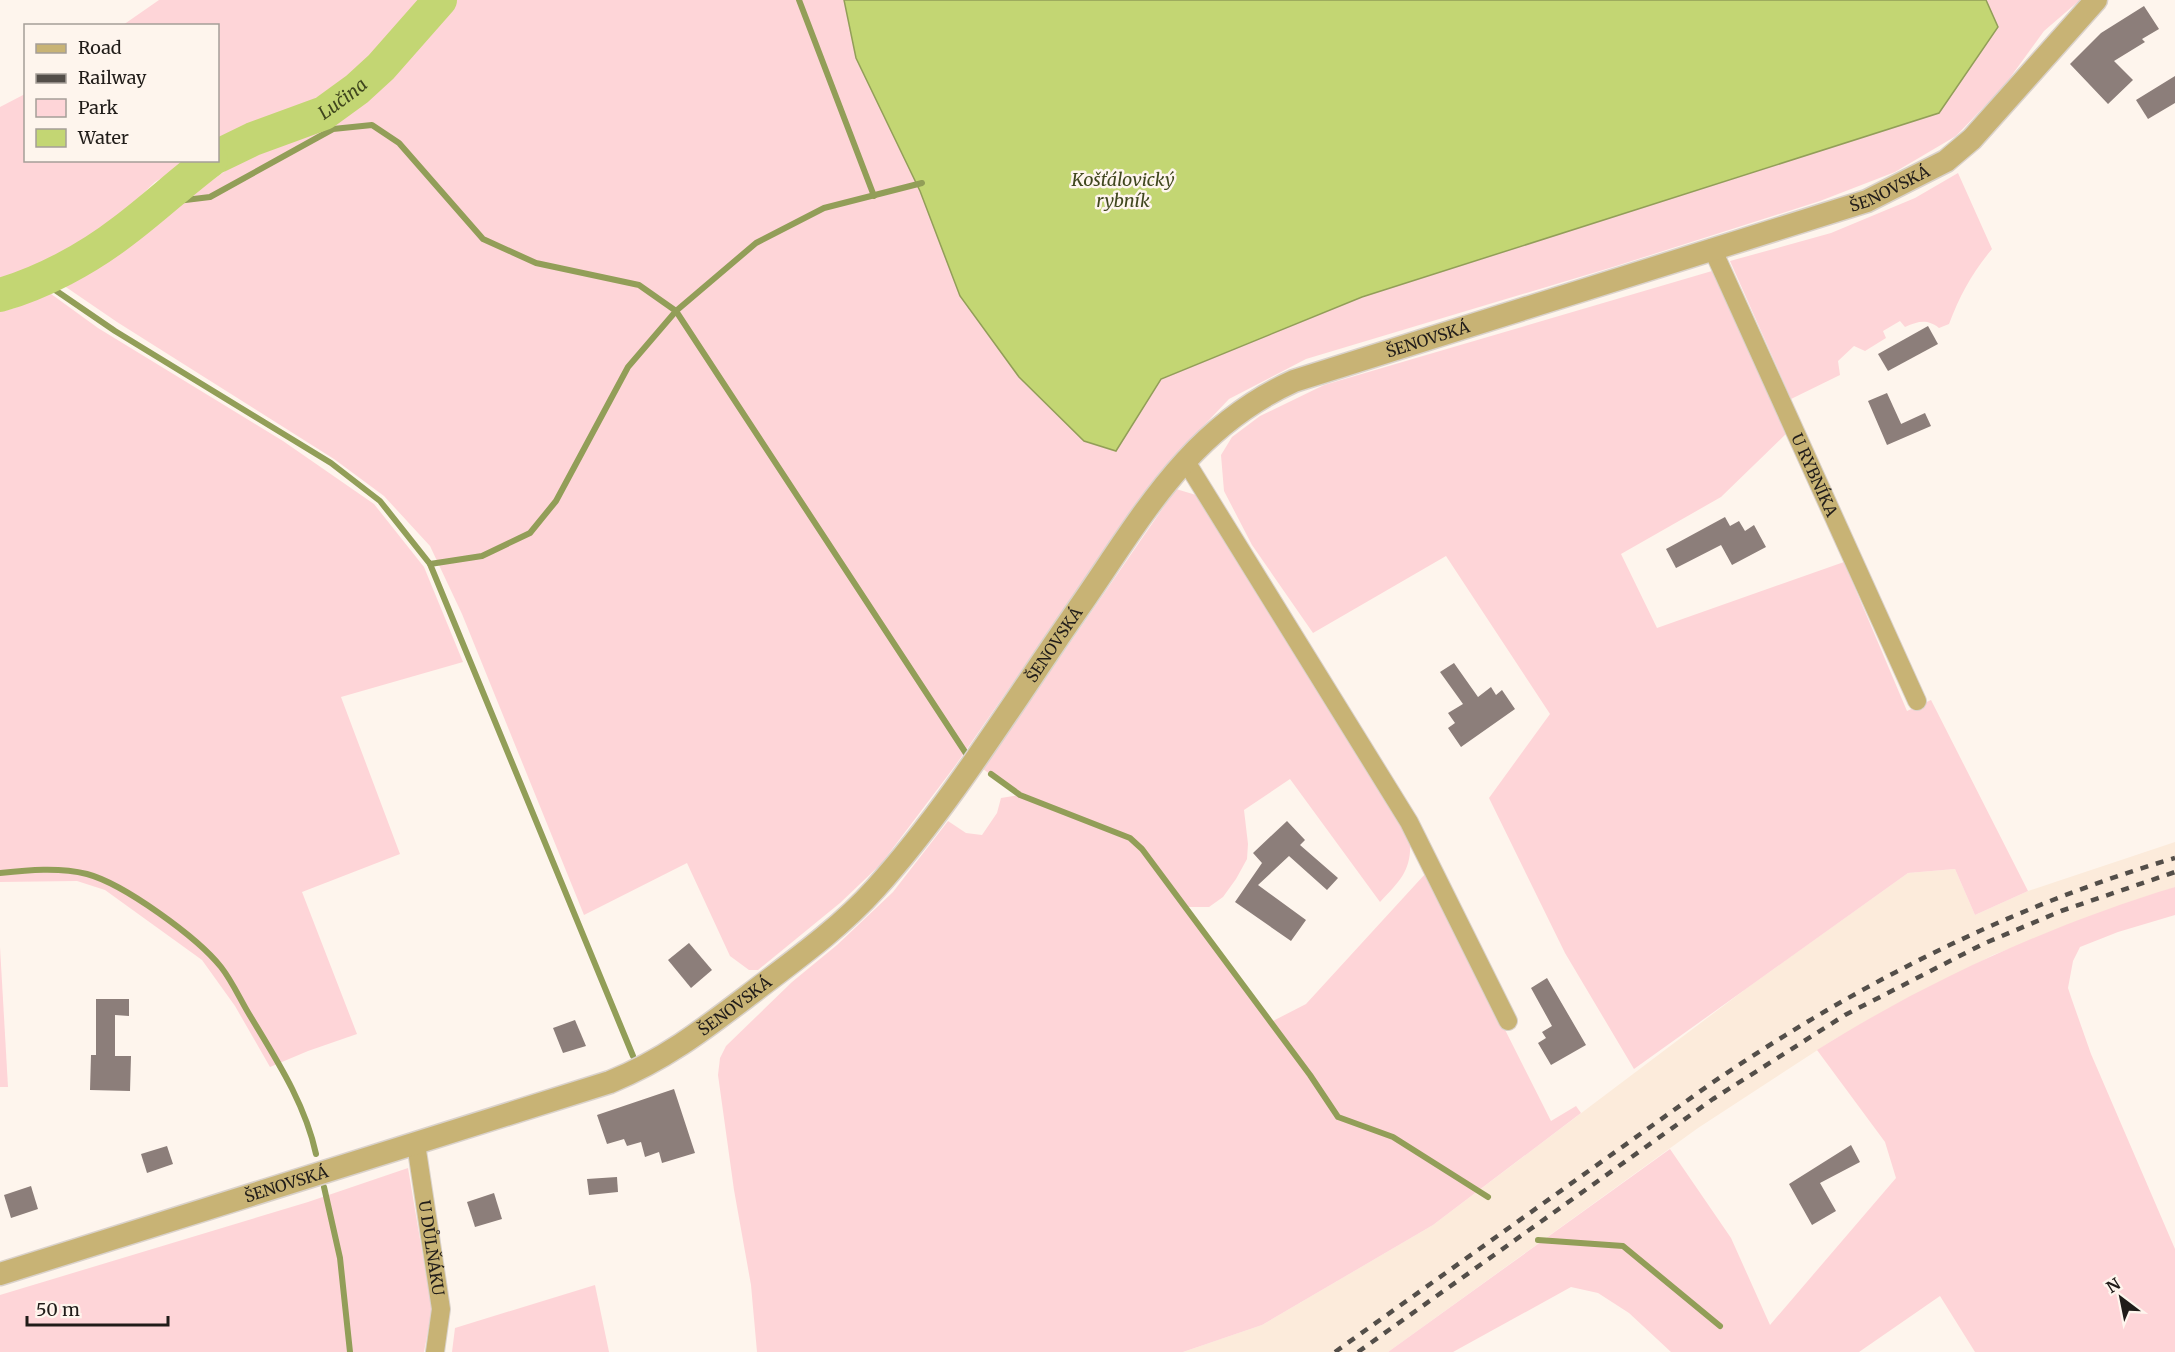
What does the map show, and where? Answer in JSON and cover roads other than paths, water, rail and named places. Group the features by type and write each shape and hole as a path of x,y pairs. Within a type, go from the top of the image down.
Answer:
{"street":[{"name":"ŠENOVSKÁ","path":"0,1274 610,1082 646,1067 690,1041 825,935 874,891 912,845 1147,508 1185,460 1230,417 1265,394 1294,381 1867,201 1946,160 1972,139 2006,105 2096,0"},
{"name":"U RYBNÍKA","path":"1712,248 1917,701"},
{"path":"1185,460 1408,822 1508,1021"},
{"name":"U DŮLŇÁKU","path":"416,1144 441,1310 435,1352"}],"water":[{"name":"Košťálovický rybník","path":"844,0 1986,0 1998,27 1939,113 1362,297 1161,379 1116,451 1084,441 1019,377 960,296 920,191 856,58"}],"waterway":[{"name":"Lučina","path":"219,156 253,139 324,113 357,89 381,67 440,0"},
{"path":"799,0 874,196"},
{"path":"162,198 169,202 210,197 333,129 372,125 399,143 483,239 536,263 639,285 676,311 969,758"},
{"name":"Lučina","path":"0,295 48,277 94,252 208,162"},
{"path":"10,292 39,279 115,331 331,463 380,501 430,564 482,556 530,533 556,501 628,367 676,311 756,243 824,208 922,183"},
{"path":"430,564 633,1056"},
{"path":"991,774 1020,795 1130,838 1142,849 1310,1075 1338,1117 1393,1137 1488,1197"},
{"path":"0,873 55,870 87,874 139,900 195,941 225,972 279,1065 305,1117 316,1154"},
{"path":"324,1187 340,1258 350,1352"},
{"path":"1538,1240 1623,1246 1720,1326"}],"railway":[{"path":"1335,1352 1709,1085 1819,1015 1933,953 1992,926 2052,900 2175,858"},
{"path":"1358,1352 1713,1099 1845,1015 1983,944 2061,911 2175,872"}]}
